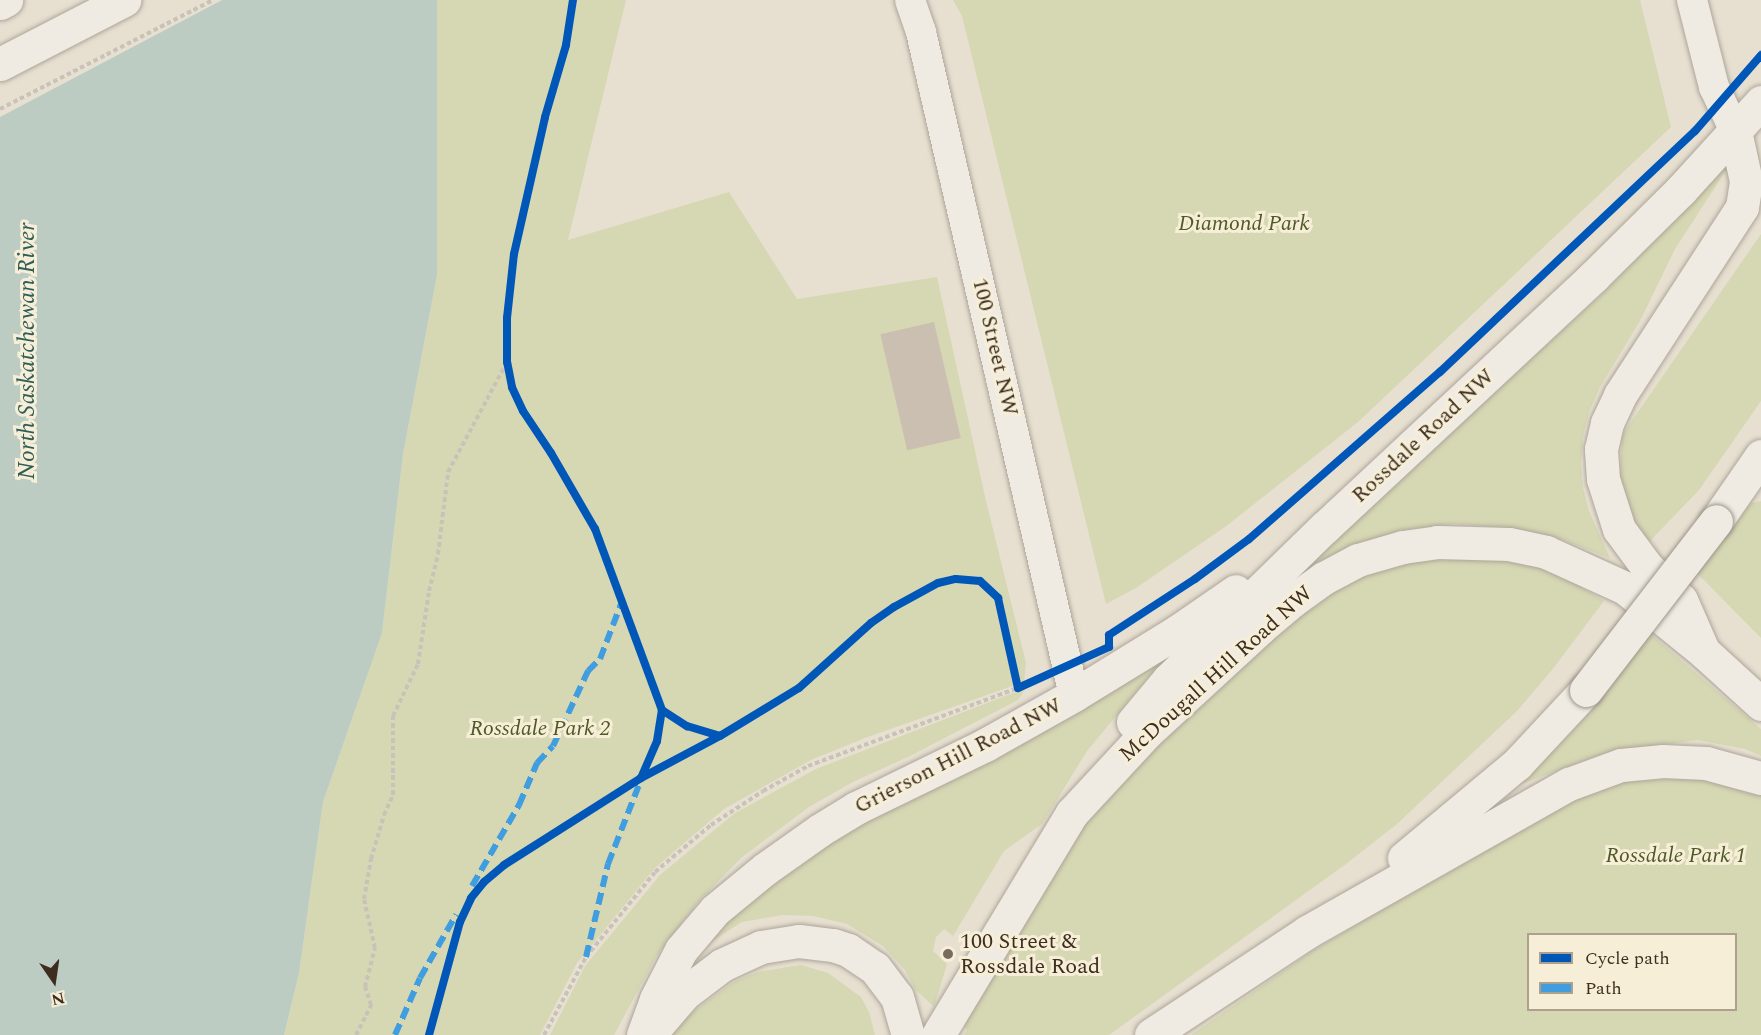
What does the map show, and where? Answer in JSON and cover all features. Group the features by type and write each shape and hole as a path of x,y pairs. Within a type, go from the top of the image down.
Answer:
{"main road":[{"path":"0,3 6,0"},
{"path":"0,64 124,0"},
{"name":"Rossdale Road NW","path":"1101,781 1121,737 1161,688 1325,527 1593,277 1681,190 1761,102"},
{"path":"1704,652 1681,600 1647,567 1618,529 1603,479 1601,449 1607,423 1620,395 1742,207 1746,181 1735,131"},
{"path":"1307,932 1448,824 1508,772 1586,690 1716,521 1761,456"},
{"path":"1716,521 1751,496 1761,493"},
{"name":"Grierson Hill Road NW","path":"643,1035 656,999 681,950 715,910 765,869 856,808 985,745 1074,696 1178,631 1325,527"},
{"name":"McDougall Hill Road NW","path":"938,1035 1072,813 1147,732 1292,601 1324,578 1358,561 1403,547 1472,542 1509,544 1546,552 1625,588 1704,652 1761,704"},
{"path":"1151,1035 1307,932 1569,784 1621,765 1663,761 1706,763 1761,778"},
{"path":"650,1035 667,1011 685,993 722,965 761,947 799,941 824,943 848,950 875,968 897,997 908,1035"}],"street":[{"name":"100 Street NW","path":"910,0 927,55 1074,696"},
{"path":"1692,0 1714,87 1735,131"}],"path":[{"path":"0,109 213,0"},
{"path":"506,351 510,379"},
{"path":"356,1035 371,1005 365,987 375,948 364,899 371,859 384,815 393,795 393,716 418,664 429,591 438,554 440,520 448,472 507,362"},
{"path":"544,1035 571,981 592,950 655,872 711,825 763,791 808,766 1021,687 1016,678"}],"green space":[{"name":"Rossdale Park 2","path":"437,0 626,0 568,240 729,192 797,299 937,277 986,501 1026,663 1024,682 865,738 811,760 724,809 655,868 577,963 540,1035 284,1035 299,973 323,802 382,633 403,454 437,275"},
{"name":"Diamond Park","path":"953,0 1640,0 1671,127 1358,422 1225,527 1136,588 1106,604 962,16"},
{"path":"1734,158 1675,249 1640,321 1600,387 1589,412 1583,437 1581,464 1583,488 1589,511 1610,558 1560,539 1507,528 1454,524 1406,530 1341,551 1314,564 1277,591 1601,295"},
{"path":"1761,234 1761,401 1699,490 1650,541 1638,533 1619,491 1622,435"},
{"path":"1761,501 1761,638 1697,573 1741,512 1752,503"},
{"path":"1438,558 1489,559 1531,565 1566,578 1604,601 1552,670 1517,711 1397,824 1346,864 1109,1035 964,1035 967,1030 962,1024 1048,876 1091,816 1152,749 1307,607 1354,580 1397,565"},
{"path":"1646,630 1761,729 1761,756 1745,749 1697,740 1602,754 1508,789"},
{"path":"1180,646 1146,680 1087,751 1042,824 1004,851 953,936 944,929 936,937 933,951 947,964 934,1007 915,989 905,970 883,946 847,924 813,916 783,915 742,922 692,954 807,847"},
{"path":"1026,688 1018,700 910,756 853,782 809,807 741,858 698,902 656,957 614,1035 550,1035 585,966 660,875 735,813 816,769"},
{"name":"Rossdale Park 1","path":"1695,776 1761,792 1761,1035 1191,1035 1314,950 1462,861 1596,785"},
{"path":"801,965 828,973 861,997 869,1012 875,1035 670,1035 687,1016 735,981 758,972"}],"water":[{"name":"North Saskatchewan River","path":"0,0 437,0 437,275 403,454 382,633 323,802 299,973 284,1035 0,1035"}],"pier":[{"path":"0,0 222,0 0,117"}],"building":[{"path":"934,322 961,438 907,450 880,334"}],"marked path":[{"path":"472,886 519,805 537,763 553,746 588,671 600,659 621,604"},
{"path":"586,957 608,864 641,780"},
{"path":"395,1035 420,978 456,915"}],"cycle path":[{"path":"429,1035 460,922 471,898 484,882 504,865 641,778 657,741 662,710 595,529 551,453 523,411 512,387 507,362 507,318 514,254 545,117 566,45 573,0"},
{"path":"662,710 687,726 720,736 799,688 871,623 894,607 938,583 956,579 980,581 998,598 1018,688 1109,647 1109,635 1195,579 1249,539 1440,372 1695,131 1761,55"},
{"path":"641,778 720,736"}],"place":[{"name":"100 Street & Rossdale Road","path":"948,954"}]}
